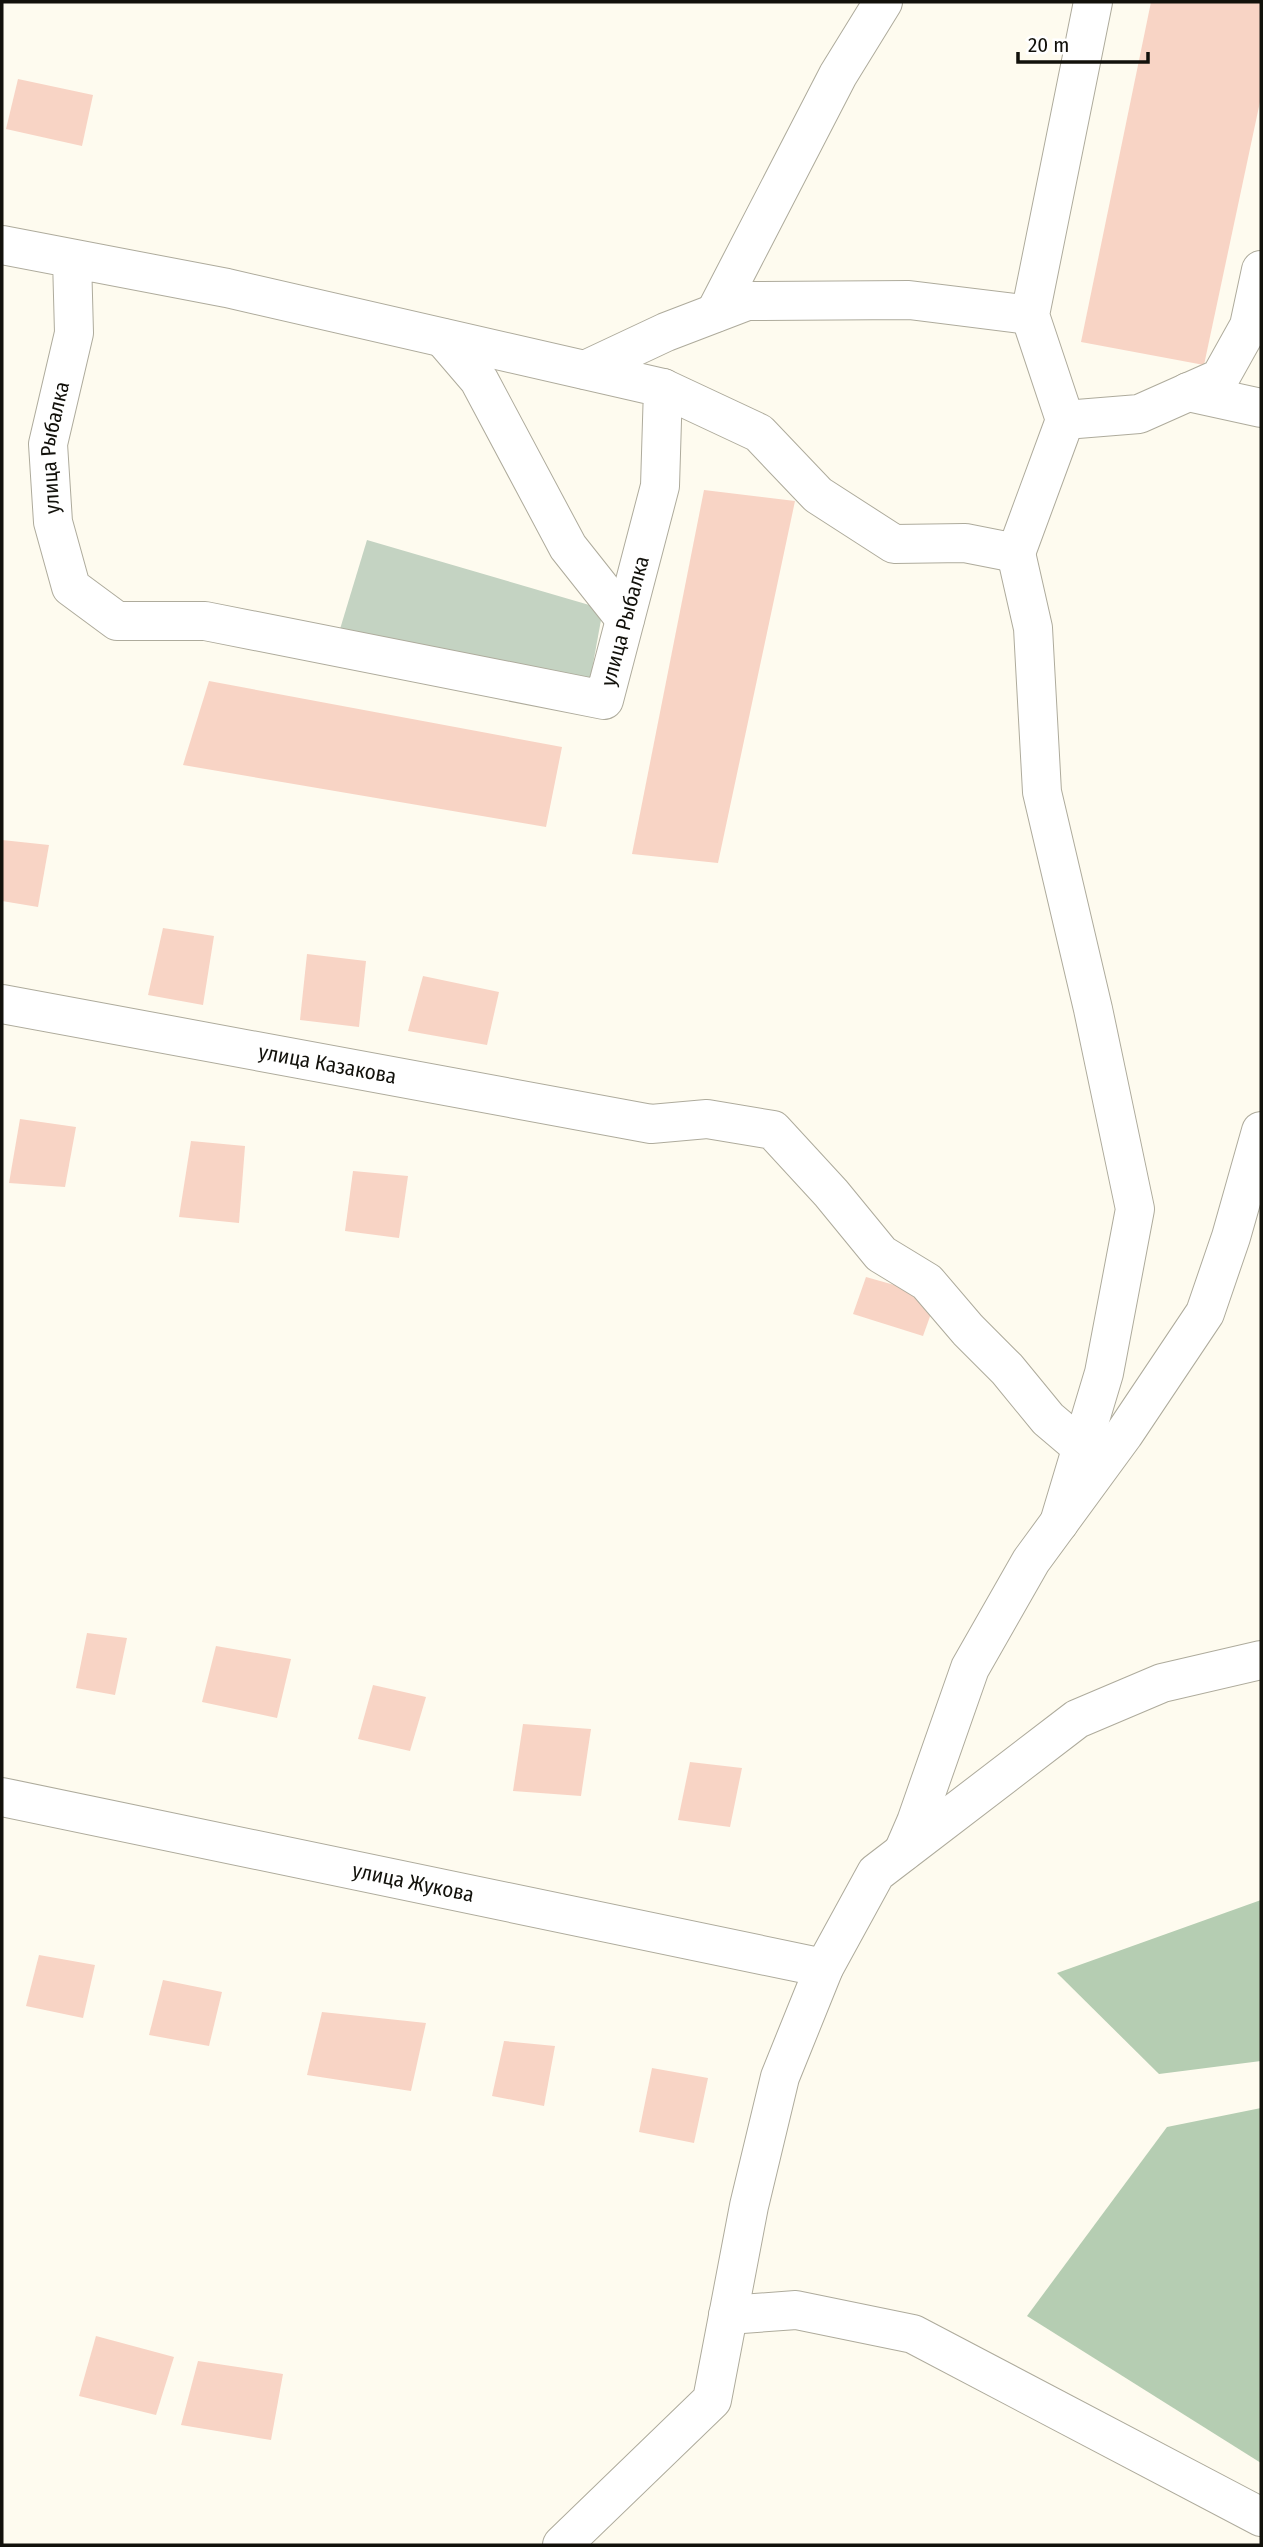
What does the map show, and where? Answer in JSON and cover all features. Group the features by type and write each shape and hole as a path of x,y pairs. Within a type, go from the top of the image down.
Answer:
{"street":[{"path":"715,313 838,75 883,2"},
{"path":"1059,1523 1104,1374 1135,1209 1093,1009 1042,792 1033,628 1016,553 1065,420 1030,315 1093,2"},
{"path":"2,245 227,288 663,388 759,433 818,495 894,544 965,543 1016,553"},
{"name":"улица Рыбалка","path":"72,258 74,333 48,444 53,522 71,587 117,621 205,621 604,700 660,486 663,388"},
{"path":"1065,420 1139,414 1220,377 1249,326 1261,270"},
{"path":"584,370 666,332 747,301 909,299 1030,315"},
{"path":"443,338 479,380 568,547 625,619"},
{"path":"1188,392 1261,408"},
{"name":"улица Казакова","path":"2,1004 651,1124 707,1119 773,1130 831,1193 881,1254 927,1282 1048,1419 1081,1447"},
{"path":"903,1852 970,1668 1031,1561 1124,1434 1205,1313 1231,1237 1261,1131"},
{"path":"562,2545 712,2400 749,2206 780,2077 824,1968 876,1873 1077,1719 1162,1683 1261,1660"},
{"name":"улица Жукова","path":"2,1797 824,1968"},
{"path":"728,2315 796,2309 913,2334 1261,2517"}],"green space":[{"path":"367,540 603,609 589,686 337,639"},
{"path":"1261,1900 1261,2061 1159,2074 1057,1973"},
{"path":"1261,2108 1261,2463 1027,2316 1167,2127"}],"building":[{"path":"1151,2 1261,2 1261,97 1204,365 1081,342"},
{"path":"18,79 93,95 82,146 6,129"},
{"path":"704,490 795,501 718,863 632,854"},
{"path":"209,681 562,747 546,827 183,765"},
{"path":"2,840 49,845 38,907 2,901"},
{"path":"163,928 214,936 203,1005 148,995"},
{"path":"307,954 366,961 359,1027 300,1020"},
{"path":"423,976 499,992 487,1045 408,1031"},
{"path":"20,1119 76,1127 65,1187 9,1183"},
{"path":"191,1141 245,1146 239,1223 179,1217"},
{"path":"353,1171 408,1176 399,1238 345,1231"},
{"path":"866,1277 937,1297 923,1336 853,1314"},
{"path":"87,1633 127,1638 115,1695 76,1688"},
{"path":"216,1646 291,1659 277,1718 202,1702"},
{"path":"373,1685 426,1697 410,1751 358,1739"},
{"path":"523,1724 591,1729 581,1796 513,1791"},
{"path":"690,1762 742,1768 730,1827 678,1820"},
{"path":"39,1955 95,1965 83,2018 26,2006"},
{"path":"163,1980 222,1992 209,2046 149,2035"},
{"path":"322,2012 426,2023 411,2091 307,2075"},
{"path":"504,2041 555,2046 544,2106 492,2096"},
{"path":"652,2068 708,2078 694,2143 639,2132"},
{"path":"96,2336 174,2357 156,2415 79,2396"},
{"path":"198,2361 283,2374 271,2440 181,2425"}]}
